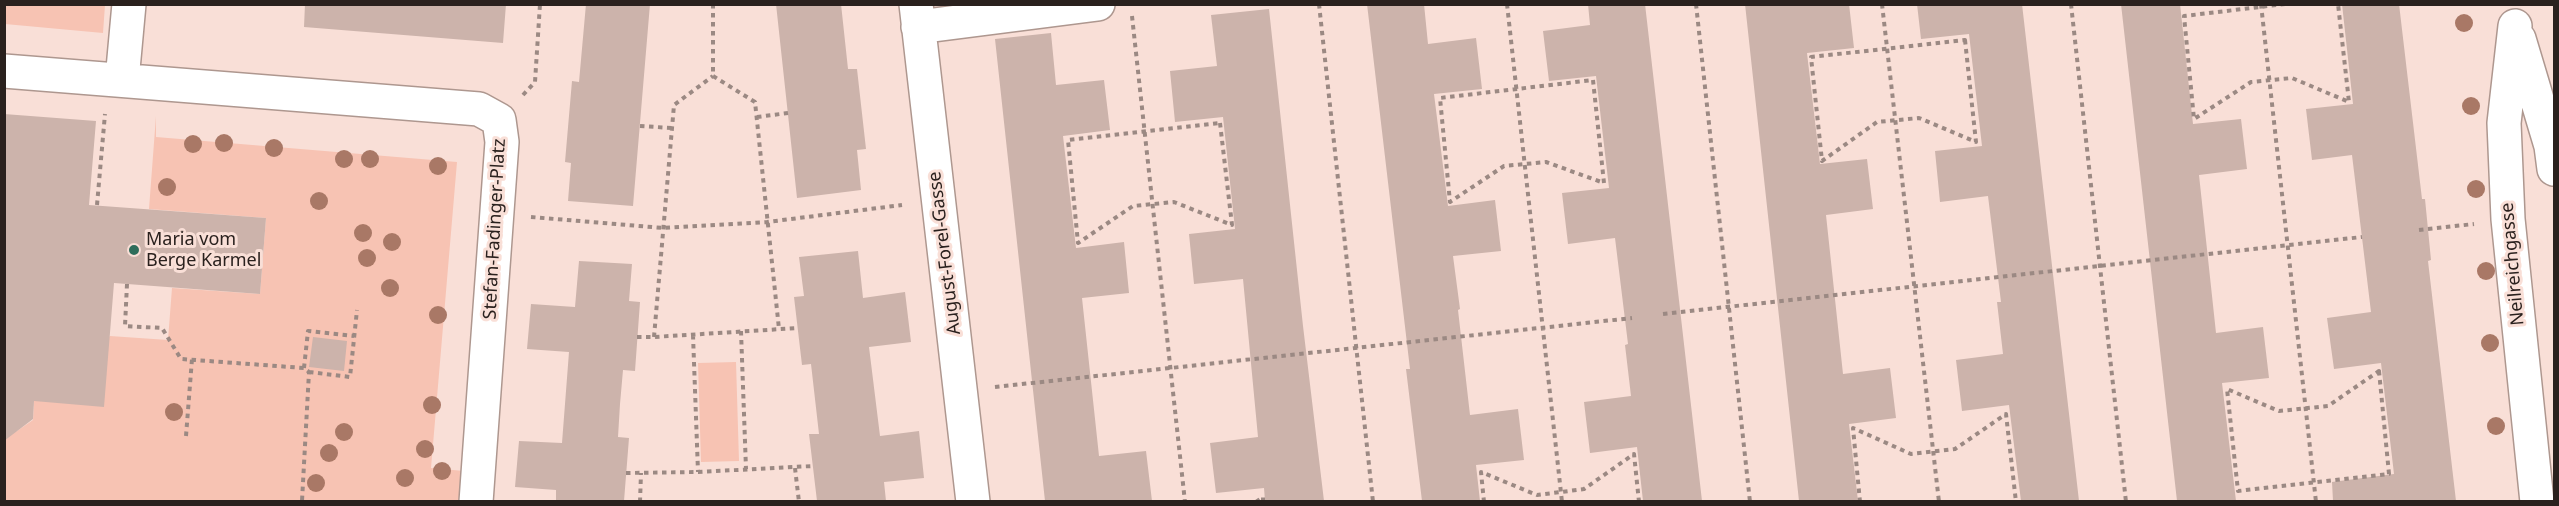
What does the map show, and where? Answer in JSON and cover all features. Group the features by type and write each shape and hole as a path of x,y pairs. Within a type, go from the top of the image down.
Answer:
{"street":[{"path":"122,80 129,4"},
{"path":"917,16 1098,4"},
{"name":"Neilreichgasse","path":"2514,15 2551,146 2554,169"},
{"name":"Neilreichgasse","path":"2514,15 2504,123 2508,219 2537,501"},
{"name":"August-Forel-Gasse","path":"917,16 973,501"},
{"name":"Stefan-Fadinger-Platz","path":"4,71 479,109 499,120 502,142 476,501"}],"path":[{"path":"499,120 536,82 540,4"},
{"path":"712,4 713,76"},
{"path":"1131,4 1185,501"},
{"path":"1319,4 1373,501"},
{"path":"1507,4 1562,501"},
{"path":"1696,4 1750,501"},
{"path":"1882,4 1939,501"},
{"path":"2072,4 2126,501"},
{"path":"2285,4 2184,16 2194,119 2251,82 2269,80 2292,78 2349,102 2338,4"},
{"path":"2261,6 2316,501"},
{"path":"1965,40 1976,142 1919,118 1895,120 1877,122 1822,161 1811,57 1965,40"},
{"path":"713,76 755,102 779,329"},
{"path":"654,338 674,105 713,76"},
{"path":"1593,81 1604,183 1546,162 1524,164 1504,166 1450,202 1440,98 1593,81"},
{"path":"97,205 105,107"},
{"path":"757,117 788,113"},
{"path":"1220,123 1232,225 1174,202 1133,206 1078,243 1068,140 1144,131 1220,123"},
{"path":"640,126 672,128"},
{"path":"497,215 663,228 767,222 939,200"},
{"path":"2419,230 2508,219"},
{"path":"1663,314 2362,237"},
{"path":"127,284 125,326 162,328 181,359 304,368 309,372 350,377 357,310"},
{"path":"961,391 1632,318"},
{"path":"637,337 654,338 798,328"},
{"path":"304,368 308,331 354,336"},
{"path":"741,331 746,470"},
{"path":"693,335 698,472"},
{"path":"186,436 192,359"},
{"path":"2379,371 2390,474 2314,482 2238,491 2227,389 2279,411 2306,409 2328,406 2379,371"},
{"path":"302,501 309,372"},
{"path":"1860,501 1853,428 1911,454 1933,452 1955,449 2006,414 2016,501"},
{"path":"1484,501 1481,472 1537,495 1584,489 1634,454 1639,501"},
{"path":"626,473 813,466"},
{"path":"795,468 799,501"},
{"path":"640,501 641,473"},
{"path":"1256,501 1263,497 1263,501"}],"shaded area":[{"path":"4,5 105,5 103,33 5,24"},
{"path":"156,116 156,137 457,162 431,468 464,471 461,501 5,502 5,434 17,431 33,420 34,401 110,336 168,340 172,288 260,294 266,218 149,209"},
{"path":"736,362 739,461 701,462 698,363"}],"building":[{"path":"305,4 506,4 503,43 304,27"},
{"path":"586,4 650,4 633,206 568,201 571,163 565,162 572,81 579,82"},
{"path":"776,4 841,4 848,69 857,69 866,149 857,150 861,190 797,198"},
{"path":"1367,4 1424,4 1428,44 1476,38 1482,89 1434,94 1448,206 1495,200 1501,251 1453,256 1460,309 1458,310 1470,415 1518,409 1524,460 1476,465 1480,501 1422,501 1406,369 1410,369"},
{"path":"1588,4 1645,4 1702,501 1643,501 1637,447 1590,453 1584,402 1631,396 1625,345 1628,344 1615,238 1568,244 1562,193 1609,188 1596,76 1549,81 1543,31 1590,25"},
{"path":"1745,4 1849,4 1854,48 1807,53 1820,164 1867,159 1873,209 1826,215 1843,374 1890,368 1896,418 1849,424 1858,501 1799,501"},
{"path":"1917,4 2022,4 2079,501 2021,501 2009,405 1962,411 1956,360 2003,354 1997,302 2001,302 1988,196 1940,202 1935,151 1982,146 1969,34 1921,39"},
{"path":"2121,4 2180,4 2193,124 2241,119 2247,169 2199,175 2216,333 2263,327 2269,378 2222,383 2236,501 2177,501"},
{"path":"2342,4 2399,4 2422,199 2425,199 2431,260 2428,261 2456,501 2333,501 2332,482 2394,474 2381,363 2334,369 2327,318 2371,312 2352,155 2312,160 2306,109 2353,104"},
{"path":"1269,9 1324,501 1265,501 1264,488 1216,493 1210,443 1258,437 1243,279 1194,284 1189,234 1235,229 1223,117 1175,122 1170,71 1217,66 1211,15"},
{"path":"1051,33 1056,85 1104,80 1110,130 1063,136 1076,248 1124,242 1129,293 1082,298 1099,456 1146,451 1152,501 1045,501 995,39"},
{"name":"Maria vom Berge Karmel","path":"4,114 96,121 89,205 266,218 260,294 114,283 104,407 34,401 33,419 4,441"},
{"path":"858,251 863,298 905,292 911,342 869,347 880,436 919,431 924,478 884,482 886,501 817,501 809,434 819,434 811,364 802,365 794,297 804,296 799,257"},
{"path":"579,261 632,264 629,301 640,302 635,371 623,370 620,404 618,437 629,438 624,501 556,501 556,490 515,487 519,441 562,443 569,352 527,349 531,304 575,307"},
{"path":"313,337 347,341 344,371 309,367"}],"place":[{"name":"Maria vom Berge Karmel","path":"134,250"}]}
